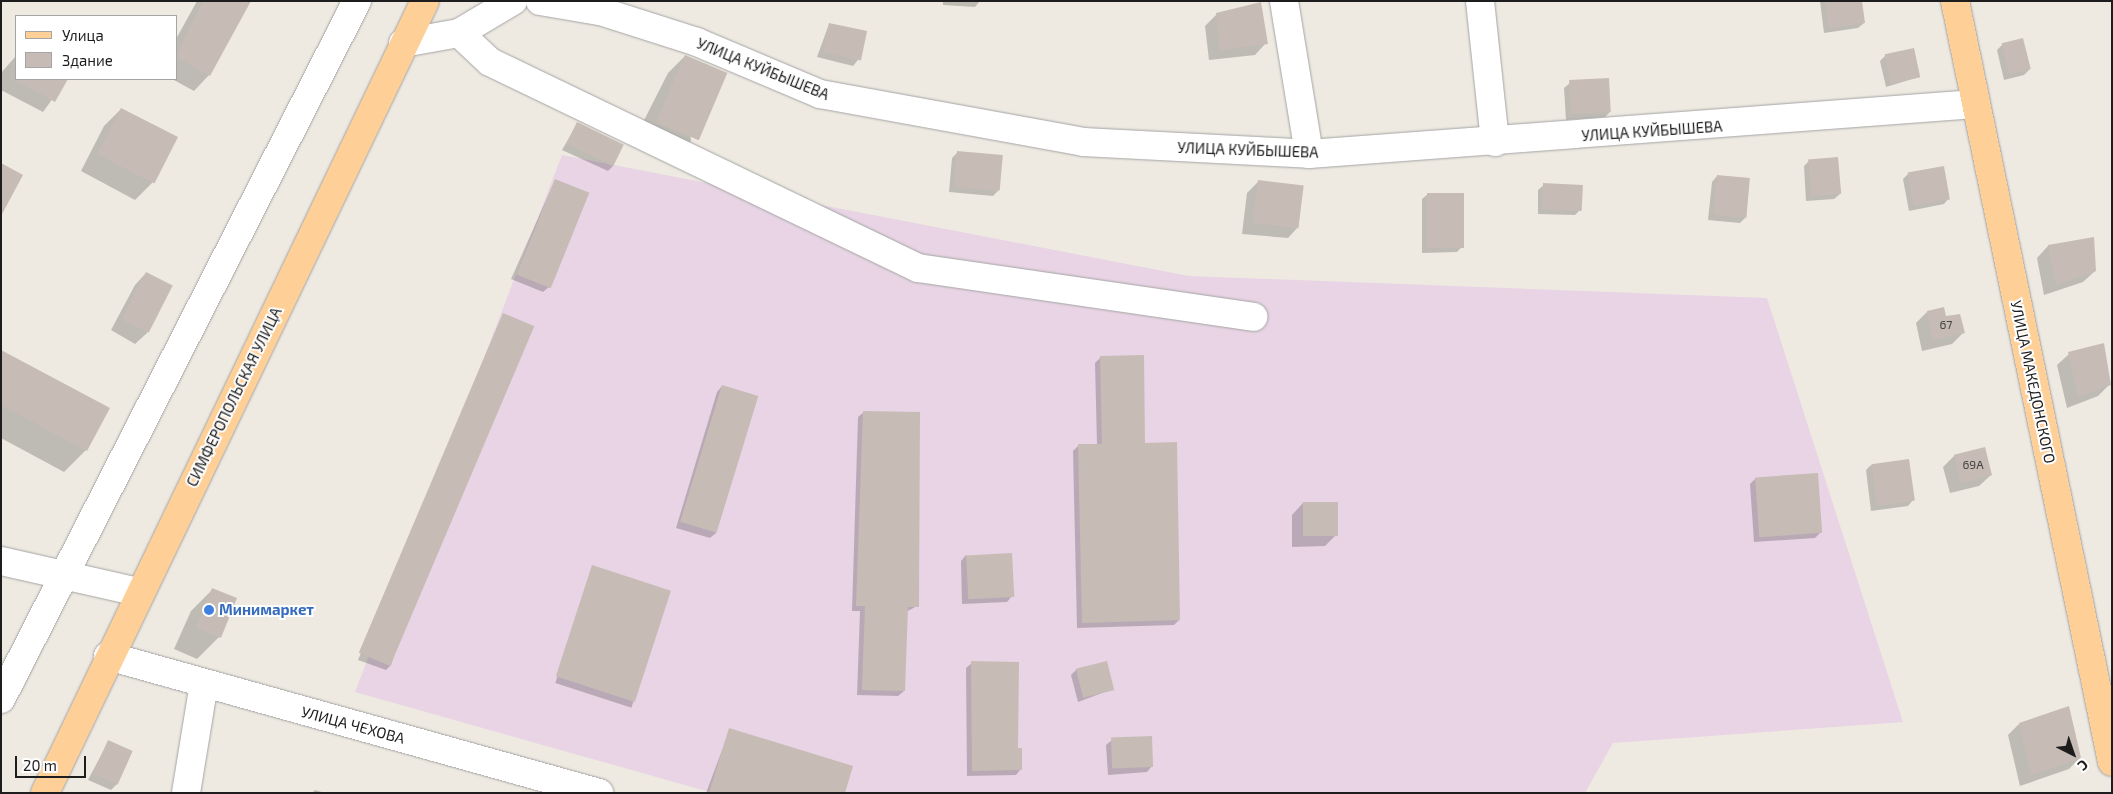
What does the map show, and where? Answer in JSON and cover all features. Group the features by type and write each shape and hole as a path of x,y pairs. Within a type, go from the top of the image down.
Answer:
{"main road":[{"name":"СИМФЕРОПОЛЬСКАЯ УЛИЦА","path":"45,793 108,656 403,43 425,1"},
{"name":"УЛИЦА МАКЕДОНСКОГО","path":"1955,1 2112,762"}],"street":[{"path":"1,699 357,1"},
{"name":"УЛИЦА КУЙБЫШЕВА","path":"540,1 600,11 697,42 820,94 1083,142 1308,154 1495,142 1975,104"},
{"path":"1284,1 1308,154"},
{"path":"1480,1 1495,142"},
{"path":"403,43 459,33 503,5"},
{"path":"459,33 490,62 918,268 1253,317"},
{"path":"1,561 66,574 139,592"},
{"name":"УЛИЦА ЧЕХОВА","path":"108,656 599,793"},
{"path":"186,793 204,683"}],"shaded area":[{"path":"562,155 1189,276 1767,298 1903,722 1613,743 1585,793 713,793 355,692"}],"building":[{"path":"203,1 251,1 210,76 178,58 178,53"},
{"path":"1825,1 1862,1 1865,23 1829,28"},
{"path":"1261,2 1268,44 1220,50 1216,13"},
{"path":"829,23 867,31 861,60 823,52"},
{"path":"2023,38 2031,69 2009,74 2002,43"},
{"path":"1914,48 1920,77 1891,84 1885,54"},
{"path":"685,55 727,73 699,140 656,122"},
{"path":"1609,78 1611,112 1571,114 1569,80"},
{"path":"13,79 67,80 55,102"},
{"path":"121,108 178,137 154,183 97,154"},
{"path":"577,122 624,145 613,166 566,144"},
{"path":"957,151 1003,155 1000,191 954,187"},
{"path":"1838,157 1841,194 1811,196 1808,160"},
{"path":"1,163 23,175 1,216"},
{"path":"1944,166 1950,199 1913,206 1908,172"},
{"path":"1717,175 1750,178 1746,218 1714,215"},
{"path":"555,179 589,193 551,288 516,274"},
{"path":"1258,180 1304,186 1298,228 1253,223"},
{"path":"1543,183 1583,185 1582,211 1542,209"},
{"path":"1427,193 1464,193 1464,248 1427,248"},
{"path":"2094,237 2096,271 2056,285 2048,245"},
{"path":"146,272 173,286 149,333 122,319"},
{"path":"1944,307 1946,316 1960,314 1965,333 1933,340 1927,311"},
{"path":"503,313 534,326 390,666 359,653"},
{"path":"2104,343 2111,385 2078,397 2068,352"},
{"path":"1,350 110,408 87,451 1,405"},
{"path":"1144,355 1145,443 1177,442 1180,620 1082,623 1078,444 1102,444 1100,356"},
{"path":"722,385 758,396 717,533 680,522"},
{"path":"863,411 920,412 919,607 908,607 905,691 862,690 865,606 856,606"},
{"path":"1985,447 1992,475 1961,483 1954,455"},
{"path":"1909,459 1915,501 1877,506 1871,464"},
{"path":"1818,473 1822,533 1759,537 1755,477"},
{"path":"1303,502 1338,502 1338,536 1303,536"},
{"path":"1012,553 1014,597 968,599 966,555"},
{"path":"592,565 671,591 635,702 556,676"},
{"path":"212,588 237,598 221,638 196,628"},
{"path":"971,661 1019,662 1018,748 1022,748 1022,770 972,771"},
{"path":"1107,661 1114,690 1083,698 1076,669"},
{"path":"2069,706 2081,758 2031,775 2019,723"},
{"path":"729,728 853,766 845,793 709,793"},
{"path":"1152,736 1153,767 1112,768 1111,737"},
{"path":"108,740 133,751 118,785 93,774"}],"place":[{"name":"Минимаркет","path":"209,610"}]}
